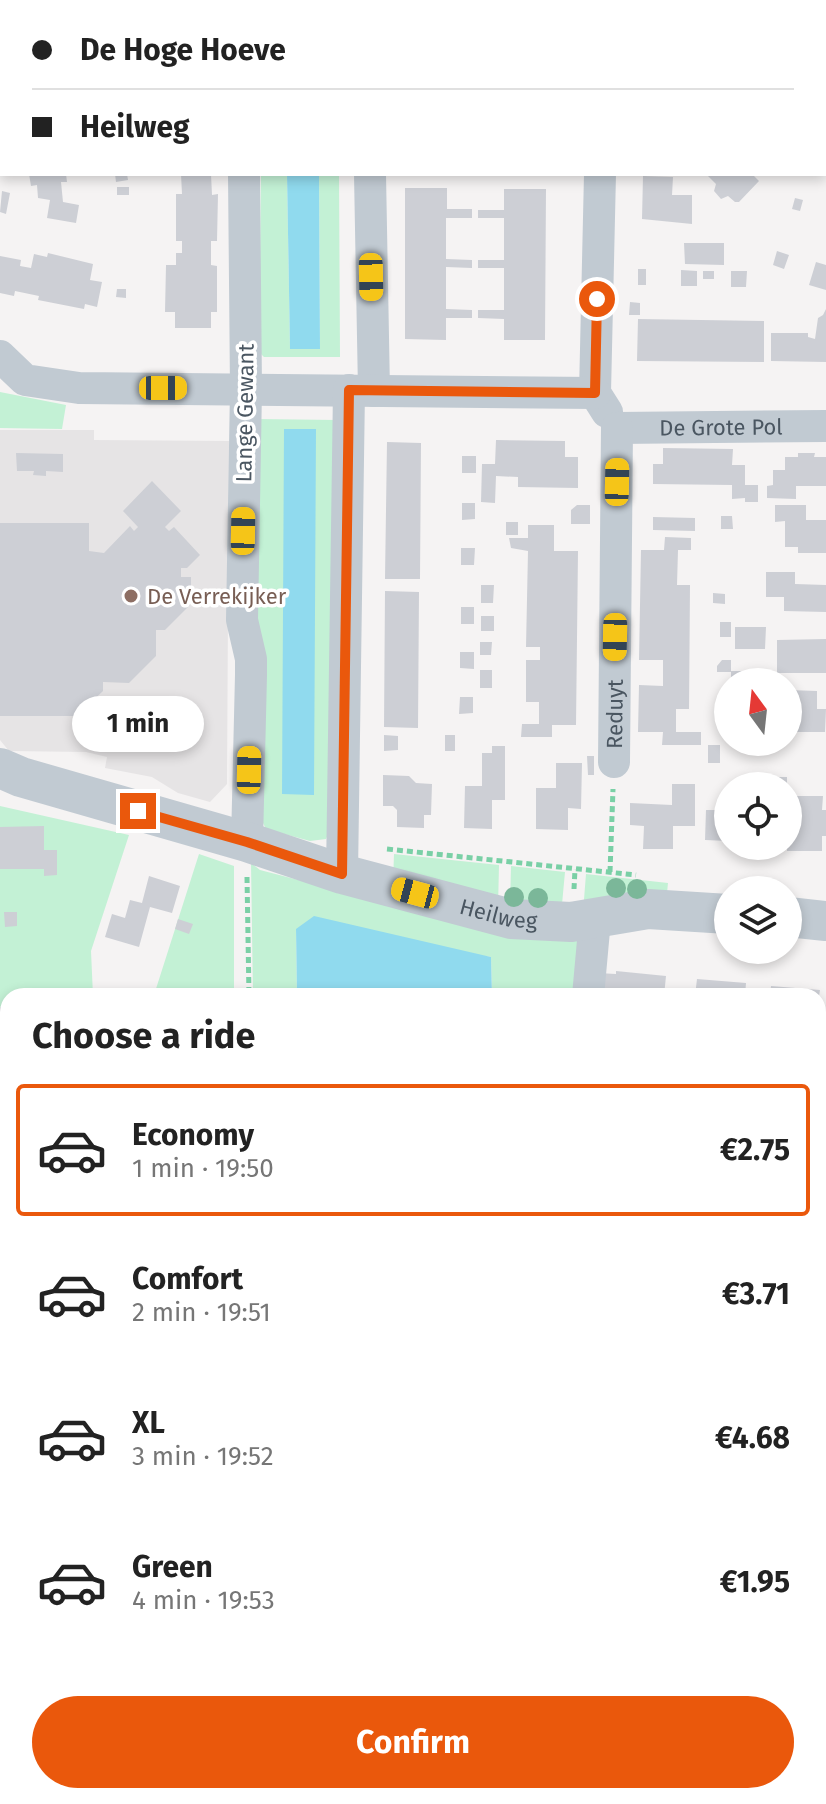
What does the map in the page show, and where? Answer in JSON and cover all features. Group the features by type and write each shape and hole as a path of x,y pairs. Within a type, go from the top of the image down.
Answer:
{"street":[{"name":"Lange Gewant","path":"244,176 246,389 242,620 251,659 247,842"},
{"path":"342,859 370,176"},
{"path":"600,176 595,393 617,428"},
{"path":"0,356 25,380 65,386 595,393"},
{"name":"De Grote Pol","path":"617,428 826,426"},
{"name":"Reduyt","path":"614,762 617,428"},
{"name":"Heilweg","path":"0,768 21,777 247,842 342,859 511,919 571,922 629,910 714,902"},
{"path":"802,918 826,921"},
{"path":"589,988 595,919"}],"path":[{"path":"610,872 614,762"},
{"path":"247,842 249,988"},
{"path":"342,859 610,872 650,877"}],"shaded area":[{"name":"De Verrekijker","path":"0,430 94,430 94,440 229,441 227,784 210,802 178,793 152,777 105,768 107,757 86,752 9,751 0,740"}],"green space":[{"path":"261,176 287,176 290,349 320,349 319,176 339,176 340,357 264,357 259,352"},
{"path":"0,392 66,405 62,429 0,428"},
{"path":"256,419 337,420 331,828 326,839 310,841 266,829 260,817"},
{"path":"0,806 129,835 91,951 93,988 0,988"},
{"path":"199,854 234,866 234,988 156,988"},
{"path":"394,854 499,865 498,908 393,883"},
{"path":"251,863 260,870 333,889 579,938 575,988 492,988 491,957 296,929 297,988 253,988"},
{"path":"511,866 565,872 561,915 510,907"},
{"path":"586,874 668,883 666,903 583,912"}],"water":[{"path":"287,176 319,176 320,349 290,349"},
{"path":"284,429 316,429 314,795 282,794"},
{"path":"314,916 491,957 492,988 297,988 296,929"}],"building":[{"path":"29,176 66,176 67,182 61,182 63,202 79,205 76,223 47,218 50,200 38,198 37,185 31,186"},
{"path":"115,176 127,176 128,180 116,182"},
{"path":"181,176 211,176 212,195 218,194 217,241 211,241 211,265 217,266 217,312 211,312 211,328 175,328 175,312 165,312 166,265 176,265 176,253 182,253 182,241 176,241 176,194 182,194"},
{"path":"643,176 673,177 672,195 692,195 692,224 642,219"},
{"path":"708,176 754,176 759,181 739,202 728,196 721,199 714,191 716,184"},
{"path":"117,187 129,187 129,195 117,195"},
{"path":"405,188 447,188 447,209 472,209 472,218 446,218 446,259 472,260 472,268 446,267 446,309 472,310 472,318 446,318 446,340 405,339"},
{"path":"504,189 546,189 545,340 504,340 504,319 478,318 478,310 504,310 504,268 478,268 478,260 504,260 504,218 478,218 478,210 504,210"},
{"path":"2,191 10,193 6,214 0,212"},
{"path":"795,198 803,200 800,211 792,209"},
{"path":"684,243 724,243 724,265 685,264"},
{"path":"777,251 789,255 784,269 773,265"},
{"path":"48,253 93,264 90,280 102,282 97,307 85,304 84,309 38,300 39,296 15,291 14,296 0,293 0,256 21,260 20,266 31,268 34,254 47,257"},
{"path":"816,262 826,265 826,290 809,285"},
{"path":"638,269 646,269 646,285 638,285"},
{"path":"681,270 697,271 697,286 681,286"},
{"path":"703,271 714,271 714,279 703,279"},
{"path":"731,271 747,271 746,287 731,287"},
{"path":"117,289 126,289 126,298 116,297"},
{"path":"630,302 640,303 640,315 629,315"},
{"path":"826,309 826,362 771,361 771,333 808,333 808,337 815,339 818,318"},
{"path":"638,319 764,321 764,362 637,361"},
{"path":"496,440 565,441 565,457 578,457 578,488 518,487 518,477 496,476 495,503 481,502 482,464 495,464"},
{"path":"387,442 421,443 420,579 385,579"},
{"path":"663,448 733,449 732,465 745,465 745,485 758,485 758,502 745,502 745,498 732,499 732,485 653,484 653,464 663,464"},
{"path":"16,453 63,454 63,472 46,471 46,476 33,475 34,471 17,471"},
{"path":"798,453 815,453 814,457 826,457 826,486 796,486 796,499 767,498 767,486 773,485 773,470 785,470 785,457 798,457"},
{"path":"462,456 476,456 476,473 462,473"},
{"path":"152,481 181,511 165,527 169,531 174,527 200,555 187,568 181,568 181,577 191,577 191,604 165,630 156,630 156,656 129,683 103,682 103,691 77,716 0,716 0,523 89,523 89,551 104,553 130,526 134,531 138,527 123,511"},
{"path":"462,503 475,503 475,519 462,520"},
{"path":"577,505 590,505 590,524 571,524 571,510"},
{"path":"775,505 806,505 806,520 826,520 826,553 798,553 798,547 785,547 785,521 775,522"},
{"path":"721,516 732,516 733,529 721,529"},
{"path":"653,517 695,518 695,531 653,530"},
{"path":"506,522 518,522 518,535 506,535"},
{"path":"528,525 554,525 554,551 578,551 576,725 552,725 552,737 521,737 522,724 539,724 539,702 526,702 526,660 540,660 540,647 526,647 528,551 511,548 509,538 528,538"},
{"path":"665,537 691,538 691,550 678,550 677,585 690,585 689,709 676,709 676,732 701,732 701,745 662,745 663,732 638,732 639,685 663,686 663,660 639,660 641,550 664,550"},
{"path":"461,548 475,548 474,565 461,565"},
{"path":"766,572 795,572 795,584 826,585 826,612 784,611 784,597 766,597"},
{"path":"481,585 494,585 493,603 481,603"},
{"path":"385,591 419,592 418,728 384,727"},
{"path":"713,593 725,594 725,604 713,603"},
{"path":"461,607 474,607 474,624 461,624"},
{"path":"481,616 494,616 494,631 481,631"},
{"path":"720,622 731,622 731,637 720,637"},
{"path":"735,627 766,627 765,649 735,649"},
{"path":"826,639 826,673 802,673 802,668 777,668 777,640"},
{"path":"480,642 492,642 491,655 480,655"},
{"path":"460,652 474,652 474,669 460,668"},
{"path":"722,660 731,660 731,668 717,666"},
{"path":"480,670 492,670 492,688 480,688"},
{"path":"802,690 817,691 817,709 826,709 825,732 802,732"},
{"path":"460,697 473,697 473,713 459,714"},
{"path":"384,735 398,736 398,750 384,751"},
{"path":"445,735 455,735 455,751 445,751"},
{"path":"708,745 714,745 714,756 720,756 720,763 708,763"},
{"path":"492,746 505,746 505,800 492,800 492,829 464,828 465,786 482,786 482,753 492,753"},
{"path":"587,756 594,756 594,775 588,775"},
{"path":"556,763 582,763 581,809 568,808 568,830 536,829 536,788 556,788"},
{"path":"383,775 409,776 416,783 432,784 431,815 424,815 424,828 397,827 397,810 393,806 383,806"},
{"path":"672,784 695,784 695,826 673,826 673,849 643,849 644,826 630,825 630,803 672,805"},
{"path":"802,796 823,796 826,836 822,836 822,851 802,851"},
{"path":"706,810 714,810 714,840 705,840"},
{"path":"44,826 44,850 57,850 57,875 44,876 44,869 0,869 0,827"},
{"path":"149,876 180,886 172,913 150,907 139,947 105,937 112,914 125,918 130,900 142,903"},
{"path":"4,912 17,912 17,926 5,927"},
{"path":"178,919 193,924 189,934 175,929"},
{"path":"616,971 666,976 665,988 597,988 598,973 616,974"},
{"path":"697,979 746,983 746,988 696,988"}],"place":[{"name":"De Verrekijker","path":"131,596"}],"route":[{"path":"138,811 247,842 342,874 349,390 595,393 597,299"}]}
